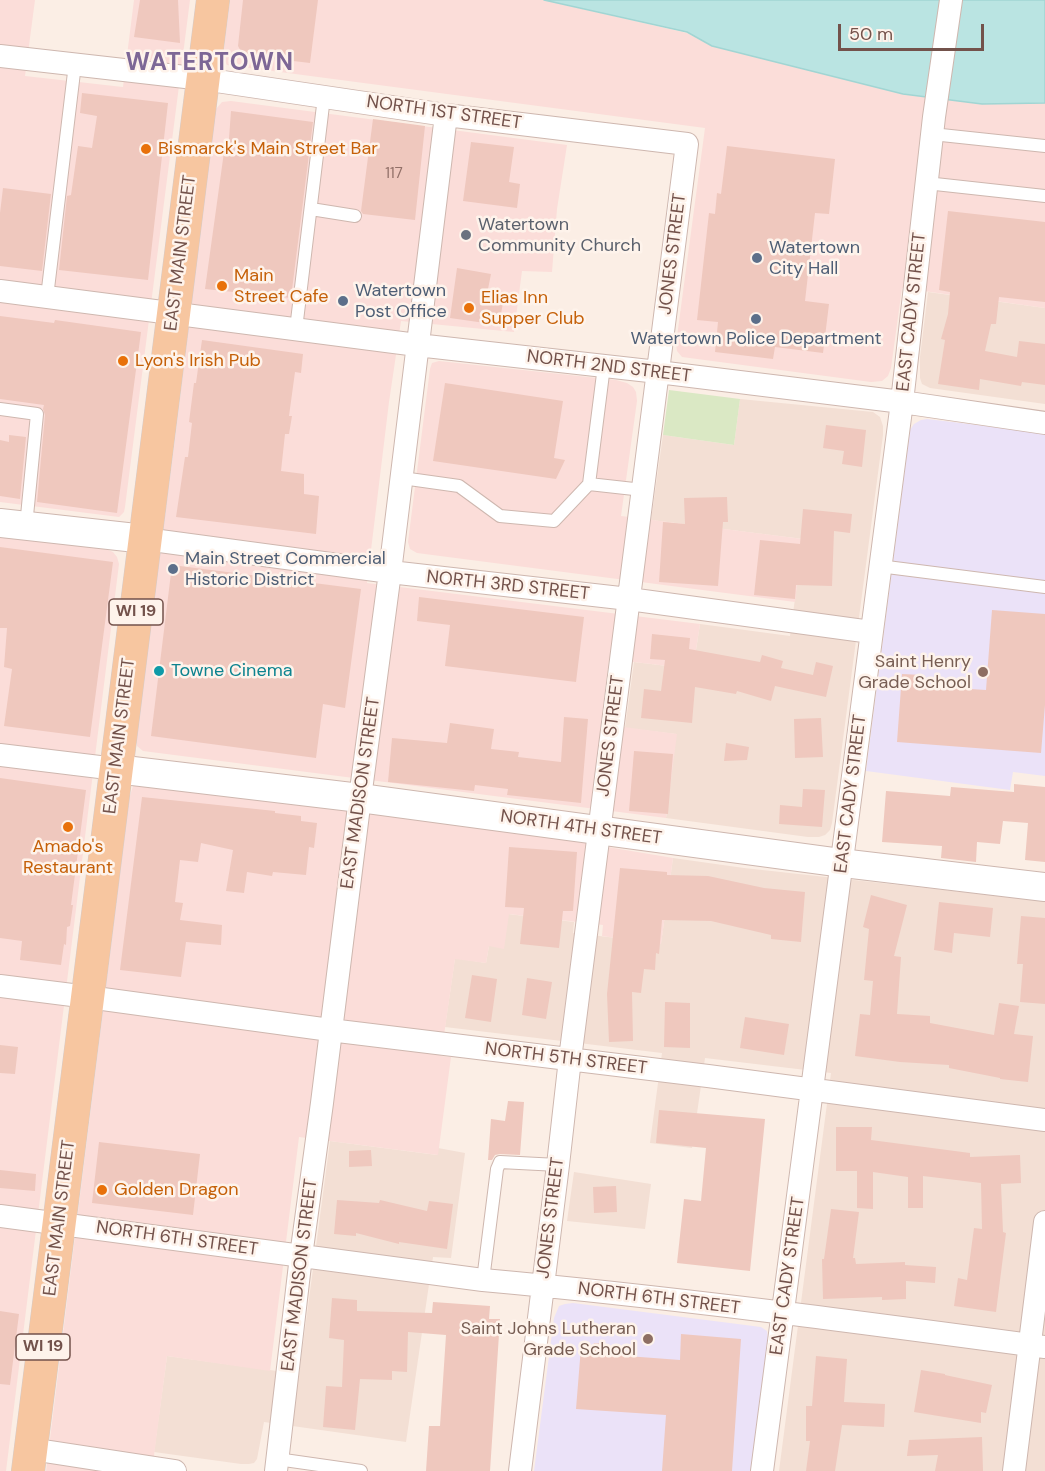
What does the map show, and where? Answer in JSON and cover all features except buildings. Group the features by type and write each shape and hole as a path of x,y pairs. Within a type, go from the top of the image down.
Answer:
{"main road":[{"name":"EAST MAIN STREET","path":"29,1460 213,0"}],"street":[{"name":"EAST CADY STREET","path":"762,1471 902,402 933,125 951,0"},
{"name":"NORTH 1ST STREET","path":"0,56 203,79 446,114 687,144"},
{"name":"EAST MADISON STREET","path":"277,1465 301,1256 390,573 446,114"},
{"name":"JONES STREET","path":"520,1471 570,1059 687,144"},
{"name":"NORTH 2ND STREET","path":"0,291 417,345 902,402 1045,423"},
{"path":"13,524 145,539"},
{"name":"NORTH 3RD STREET","path":"145,539 390,573 629,599 871,632"},
{"path":"0,754 116,769"},
{"name":"NORTH 4TH STREET","path":"116,769 360,798 842,863 1045,887"},
{"name":"NORTH 5TH STREET","path":"0,986 1045,1120"},
{"name":"NORTH 6TH STREET","path":"0,1216 483,1280 783,1313 1037,1346"},
{"path":"1014,1471 1037,1346 1045,1222"},
{"path":"29,1460 175,1471"}],"lane":[{"path":"47,297 75,64"},
{"path":"296,329 324,97"},
{"path":"933,125 1045,146"},
{"path":"926,183 1045,196"},
{"path":"311,209 355,216"},
{"path":"402,478 459,486 500,516 554,522 589,484 604,366"},
{"path":"0,409 37,414 13,524"},
{"path":"589,484 643,490"},
{"path":"879,566 1045,587"},
{"path":"483,1280 497,1169 500,1162 558,1165"},
{"path":"277,1465 361,1471"}],"shaded area":[{"path":"0,0 35,0 25,76 123,87 134,0 190,0 125,507 119,517 0,502"},
{"path":"230,0 544,0 687,33 712,46 903,94 982,104 1045,103 1045,308 902,288 891,368 888,376 882,381 871,382 682,357 677,351 676,344 705,128 227,65 223,58"},
{"path":"231,101 567,145 557,209 552,272 522,271 514,332 401,321 367,583 700,624 693,669 609,659 601,724 677,734 666,818 143,751 137,746 136,736 213,125 216,109 222,102"},
{"path":"928,292 1045,308 1045,404 930,388 922,384 920,357"},
{"path":"439,361 616,380 633,387 637,401 621,516 803,539 795,602 417,553 410,549 408,542 430,369 432,363"},
{"path":"740,399 873,412 880,417 883,426 832,823 830,830 819,837 666,818 676,734 625,728 634,662 693,669 700,624 790,636 803,539 651,520 663,435 734,445"},
{"path":"927,419 1045,433 1045,776 1013,772 1010,790 866,771 910,430 914,424"},
{"path":"0,536 106,549 113,552 119,564 6,1471 0,1471"},
{"path":"151,784 572,841 673,858 661,944 602,936 603,925 509,914 504,949 489,946 486,963 455,959 441,1056 451,1057 438,1155 299,1137 270,1371 167,1356 152,1471 46,1471 129,799 133,786"},
{"path":"673,858 1045,901 1045,1471 779,1471 831,1073 705,1058 692,1148 650,1143 662,1053 445,1027 455,958 486,963 489,946 508,914 574,922 573,933 661,943"},
{"path":"330,1141 437,1155 438,1148 465,1153 451,1258 433,1257 406,1442 264,1422 257,1459 254,1463 241,1464 154,1452 167,1356 299,1374"},
{"path":"574,1172 651,1184 645,1229 567,1221"},
{"path":"573,1303 761,1327 767,1331 768,1339 752,1471 534,1471 554,1318 559,1306"}],"green space":[{"path":"669,390 740,399 734,445 663,435"}],"water":[{"path":"544,0 1045,0 1045,103 982,104 903,94 712,46 687,32"}],"place":[{"name":"Bismarck's Main Street Bar","path":"146,149"},
{"name":"Watertown Community Church","path":"466,235"},
{"name":"Watertown City Hall","path":"757,258"},
{"name":"Main Street Cafe","path":"222,286"},
{"name":"Watertown Post Office","path":"343,301"},
{"name":"Elias Inn Supper Club","path":"469,308"},
{"name":"Watertown Police Department","path":"756,319"},
{"name":"Lyon's Irish Pub","path":"123,361"},
{"name":"Main Street Commercial Historic District","path":"173,569"},
{"name":"Towne Cinema","path":"159,671"},
{"name":"Saint Henry Grade School","path":"983,672"},
{"name":"Amado's Restaurant","path":"68,827"},
{"name":"Golden Dragon","path":"102,1190"},
{"name":"Saint Johns Lutheran Grade School","path":"648,1339"}],"district":[{"name":"WATERTOWN","path":"210,64"}]}
